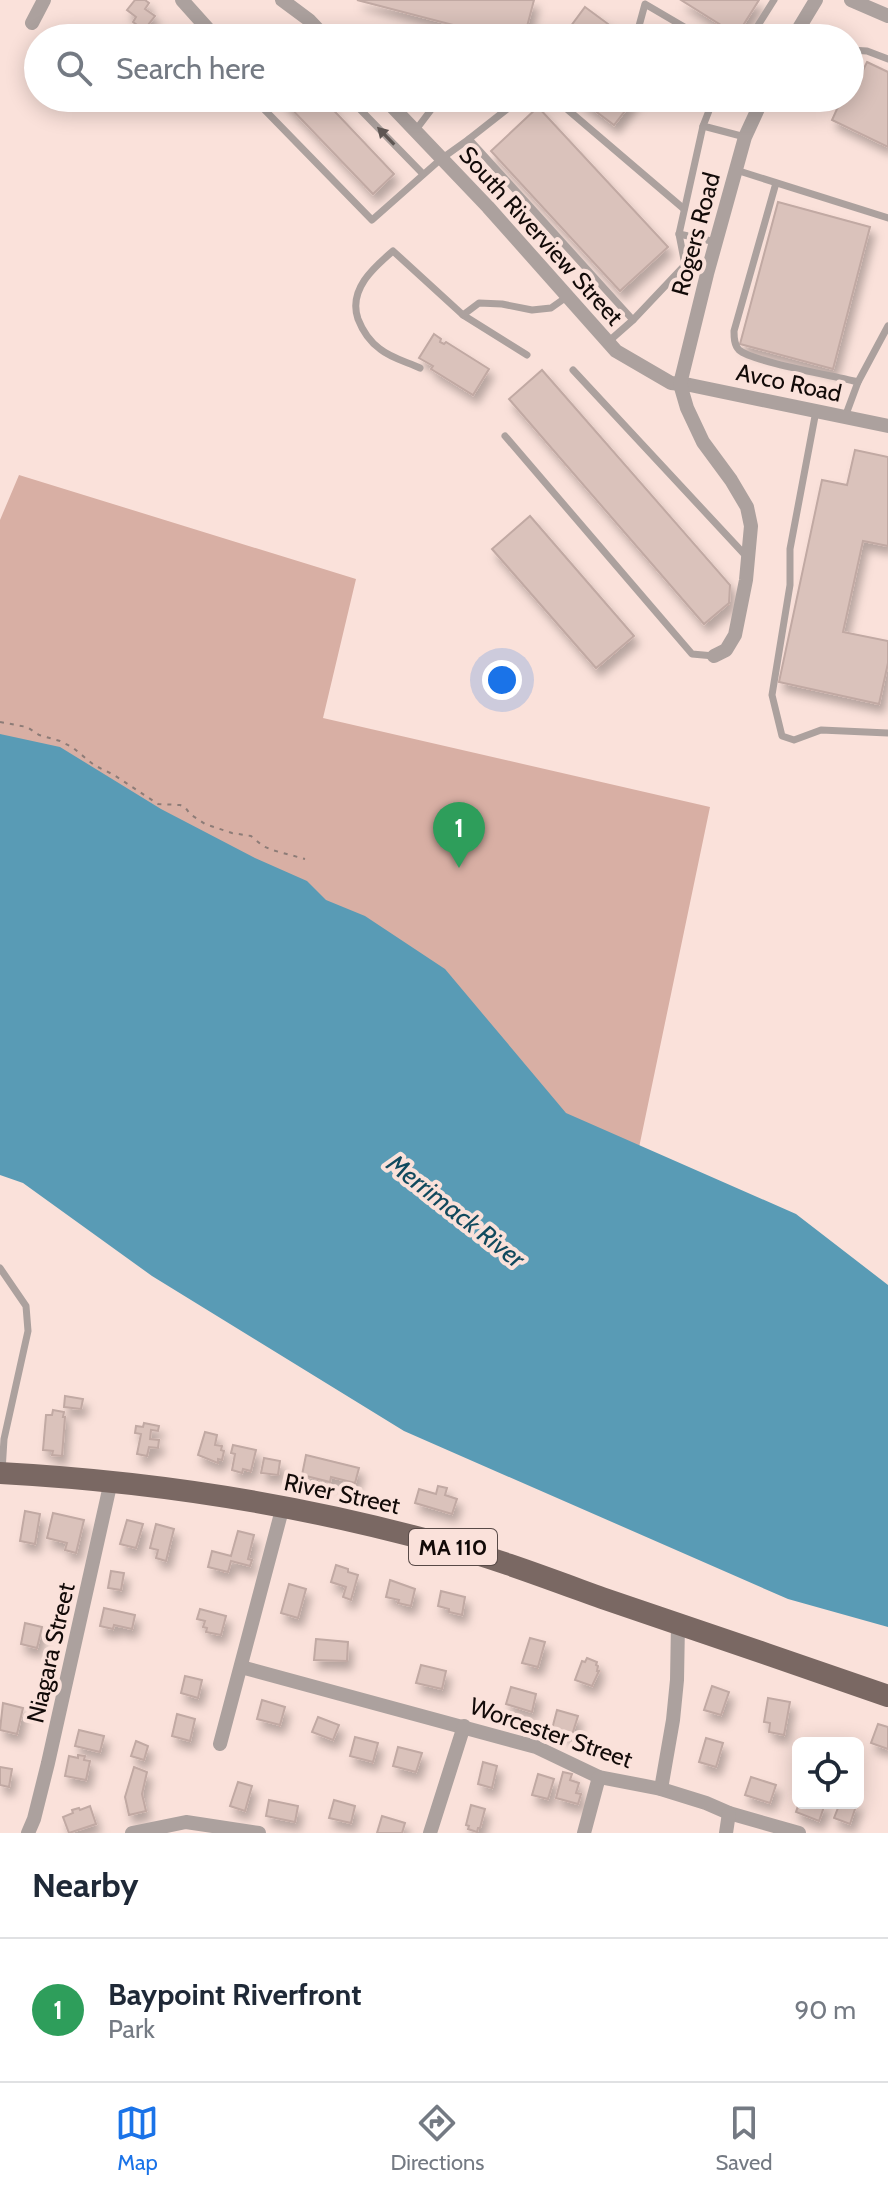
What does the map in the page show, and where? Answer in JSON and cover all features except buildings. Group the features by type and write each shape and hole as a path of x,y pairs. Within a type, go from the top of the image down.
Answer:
{"main road":[{"name":"River Street","path":"1,1473 111,1481 205,1493 283,1506 437,1542 524,1569 888,1696"}],"street":[{"path":"32,23 44,0"},
{"path":"182,0 203,24"},
{"path":"282,0 313,24"},
{"path":"801,24 816,0"},
{"path":"851,0 888,16"},
{"name":"South Riverview Street","path":"397,112 488,207 616,351 671,383 680,384"},
{"name":"Rogers Road","path":"680,384 745,137 757,112"},
{"path":"680,384 703,442 747,507 751,526 735,635 726,650 714,656"},
{"name":"Avco Road","path":"680,384 888,426"},
{"name":"Niagara Street","path":"28,1833 48,1763 111,1481"},
{"path":"220,1744 283,1506"},
{"path":"661,1789 674,1706 678,1624"},
{"name":"Worcester Street","path":"241,1667 536,1747 599,1777 661,1789 799,1833"},
{"path":"430,1833 464,1726"},
{"path":"584,1833 599,1777"},
{"path":"726,1833 729,1813"},
{"path":"132,1833 186,1822 259,1833"}],"lane":[{"path":"759,24 774,0"},
{"path":"640,24 645,4 679,24"},
{"path":"864,51 888,59"},
{"path":"267,112 372,220 441,159 503,112"},
{"path":"363,112 423,174"},
{"path":"415,131 429,112"},
{"path":"570,112 684,209"},
{"path":"608,342 685,265 679,234 708,112"},
{"path":"703,126 745,137"},
{"path":"469,139 633,320"},
{"path":"736,170 888,218"},
{"path":"776,183 734,331 734,342 738,350 763,360 858,382"},
{"path":"679,234 716,242"},
{"path":"420,368 381,350 364,334 354,308 362,283 371,270 393,251 463,315 527,355"},
{"path":"463,315 479,303 532,310 551,308 568,296"},
{"path":"845,417 858,382 888,326"},
{"path":"573,370 748,558"},
{"path":"816,411 790,549 790,585 772,695 782,736 794,740 821,730 888,733"},
{"path":"505,436 692,654 714,656"},
{"path":"0,1268 26,1306 28,1331 9,1412 1,1473"},
{"path":"0,1413 9,1412"}],"path":[{"path":"0,722 27,727 39,735 72,747 94,765 158,804 180,805 205,824 251,836 272,850 305,859"}],"shaded area":[{"path":"19,475 356,579 323,718 710,807 636,1162 0,744 0,520"}],"water":[{"name":"Merrimack River","path":"0,734 60,747 161,809 307,881 326,900 365,916 445,969 566,1113 796,1214 888,1285 888,1627 788,1599 404,1431 152,1276 23,1183 0,1175"}],"place":[{"name":"Baypoint Riverfront","path":"459,868"}]}
